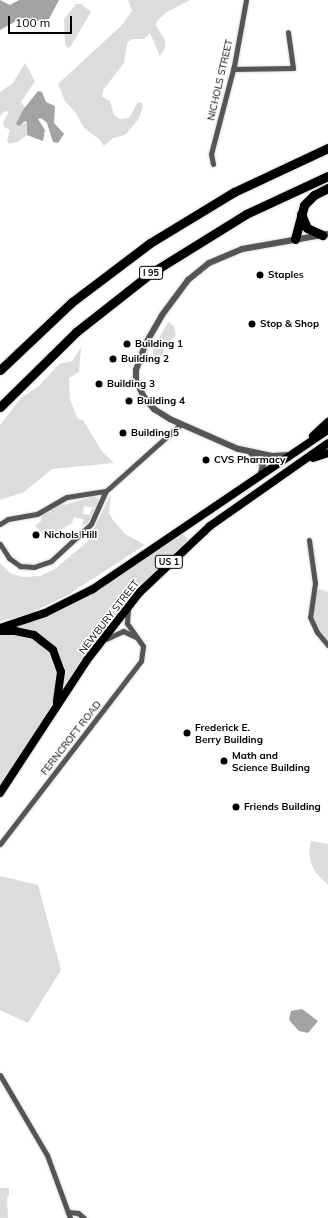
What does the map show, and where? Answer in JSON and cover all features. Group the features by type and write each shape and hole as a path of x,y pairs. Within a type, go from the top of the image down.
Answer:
{"highway":[{"name":"I 95","path":"0,370 72,302 150,243 249,184 328,148"},
{"name":"I 95","path":"0,407 72,336 151,273 246,214 328,176"},
{"path":"295,239 301,212 311,197 328,188"},
{"path":"301,212 302,221 307,228 325,234"}],"main road":[{"path":"295,453 328,422"},
{"name":"NEWBURY STREET","path":"0,628 45,613 93,589 328,430"},
{"name":"NEWBURY STREET","path":"0,793 101,641 132,602 168,564 203,532 328,443"},
{"path":"302,461 328,453"},
{"path":"0,632 15,630 34,635 50,646 57,657 61,672 61,688 49,719"}],"street":[{"name":"NICHOLS STREET","path":"213,164 211,154 233,70 246,0"},
{"path":"233,70 293,68 288,32"},
{"path":"295,453 278,456 250,452 181,424 154,409 144,397 136,381 136,370 150,334 188,280 209,263 242,249 325,234"},
{"path":"0,544 9,558 20,566 34,567 47,564 91,524 106,491 181,424"},
{"path":"250,452 263,465 259,478"},
{"path":"0,524 8,519 37,514 63,498 106,491"},
{"path":"309,540 315,583 310,617 317,632 328,645"},
{"name":"FERNCROFT ROAD","path":"0,844 139,665 143,652 138,639 126,620 132,602"},
{"path":"101,641 123,631 138,639"},
{"path":"0,1075 47,1155 70,1218"},
{"path":"68,1212 78,1213 84,1218"}],"shaded area":[{"path":"0,0 10,5 19,0 59,0 49,19 31,22 18,20 0,30"},
{"path":"128,0 190,0 167,12 157,21 156,26 165,40 165,48 160,56 150,33 144,39 132,39 127,43 124,63 103,90 102,97 110,101 114,115 120,119 129,118 138,102 142,103 143,107 138,120 125,135 113,138 104,146 99,139 84,128 76,113 65,101 58,84 121,26 132,11"},
{"path":"76,4 81,4 91,12 71,46 67,48 65,43 64,19"},
{"path":"25,63 35,81 21,102 25,107 22,124 27,122 27,135 18,142 9,144 7,140 10,130 4,127 3,122 9,112 5,111 0,116 0,92 13,83"},
{"path":"38,91 42,92 46,102 55,106 54,123 64,134 58,143 53,142 47,123 41,118 38,119 45,130 43,141 27,135 27,122 25,121 19,126 16,124 23,110"},
{"path":"168,322 174,326 176,335 165,348 162,356 157,357 153,355 153,349"},
{"path":"81,347 79,372 69,378 70,400 78,419 83,420 101,450 114,463 52,469 24,492 0,500 0,425 21,398 39,386 59,364 72,361"},
{"path":"89,494 99,499 96,508 84,506 83,514 90,515 92,508 95,509 88,523 82,526 83,519 74,517 72,523 47,538 35,526 41,521 41,516 48,511 52,514 50,510 61,502 64,505 89,498"},
{"path":"111,494 109,513 113,520 125,534 145,545 66,596 26,615 0,621 0,563 10,573 22,577 40,576 55,569 88,541"},
{"path":"183,534 188,540 127,602 65,687 61,661 53,647 13,628 51,614 86,597"},
{"path":"319,589 328,592 328,641 308,612 315,592"},
{"path":"0,634 26,637 39,643 49,654 57,675 56,694 46,717 0,786"},
{"path":"311,841 328,844 328,885 316,873 311,863 309,852"},
{"path":"0,876 38,885 61,970 28,1023 0,1010"},
{"path":"302,1009 318,1021 308,1033 299,1031 289,1020 291,1011"},
{"path":"0,1188 9,1188 9,1196 7,1197 8,1218 0,1218"}],"place":[{"name":"Staples","path":"260,275"},
{"name":"Stop & Shop","path":"252,324"},
{"name":"Building 1","path":"127,344"},
{"name":"Building 2","path":"113,359"},
{"name":"Building 3","path":"99,384"},
{"name":"Building 4","path":"129,401"},
{"name":"Building 5","path":"123,433"},
{"name":"CVS Pharmacy","path":"206,460"},
{"name":"Nichols Hill","path":"36,535"},
{"name":"Frederick E. Berry Building","path":"187,733"},
{"name":"Math and Science Building","path":"224,761"},
{"name":"Friends Building","path":"236,807"}]}
